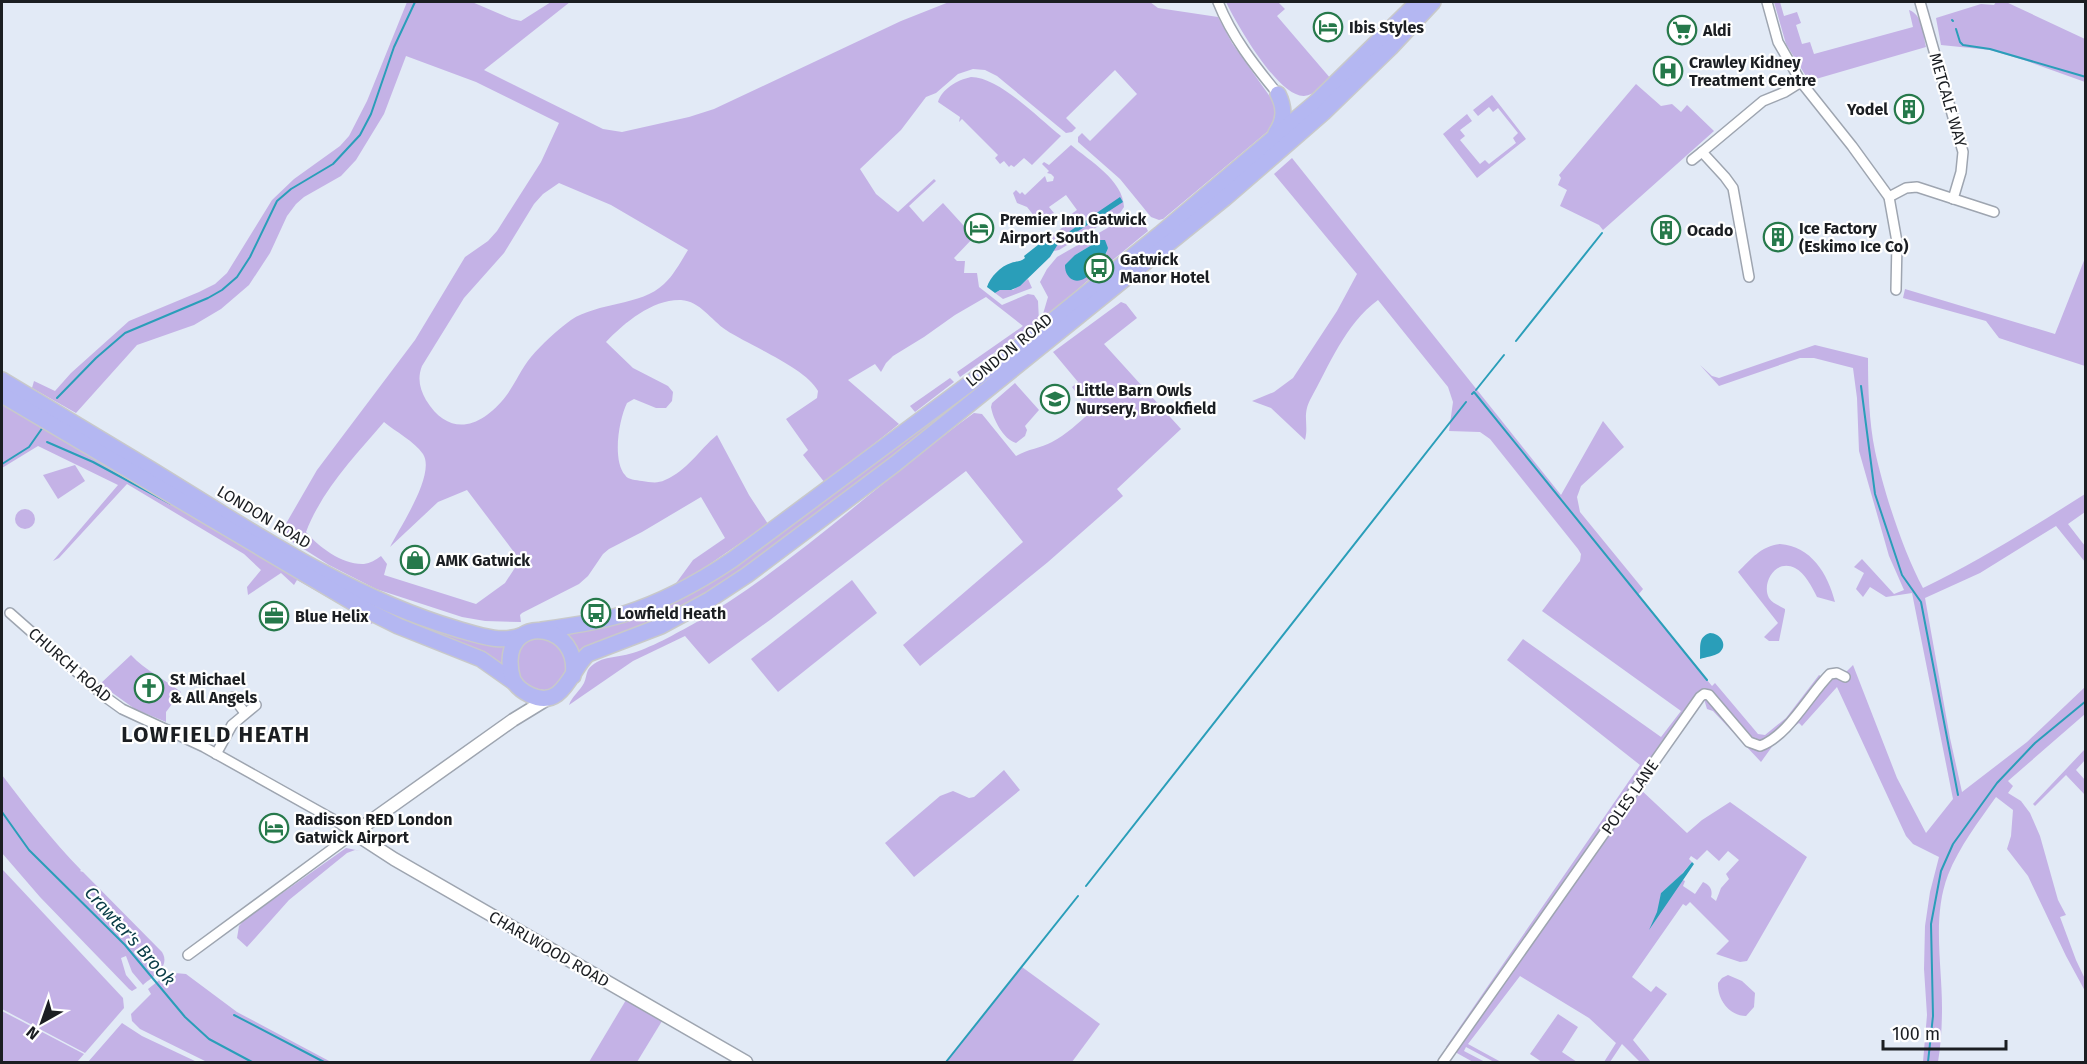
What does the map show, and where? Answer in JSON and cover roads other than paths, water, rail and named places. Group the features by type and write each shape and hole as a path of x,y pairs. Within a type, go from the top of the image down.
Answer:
{"main road":[{"name":"LONDON ROAD","path":"542,630 585,623 640,608 680,591 732,560 1036,334 1316,102 1418,2"},
{"name":"LONDON ROAD","path":"573,676 588,654 661,626 726,589 895,464 1225,198 1323,113 1391,47 1433,2"},
{"path":"1278,94 1294,105 1316,102"},
{"path":"1255,154 1275,134 1282,123 1283,108 1278,94"},
{"name":"LONDON ROAD","path":"2,380 311,566 369,596 428,620 487,637 509,640 526,634"},
{"name":"LONDON ROAD","path":"2,395 364,609 398,627 481,659 516,684"},
{"path":"542,630 555,635 568,645 573,657 573,676 566,687 553,696 542,698 534,697 516,684 511,674 511,656 515,643 526,634 542,630"}],"street":[{"path":"1218,2 1227,25 1240,46 1278,94"},
{"path":"1767,2 1778,42 1801,82 1889,197 1896,238 1896,290"},
{"name":"METCALF WAY","path":"1920,2 1963,149 1961,172 1953,199"},
{"path":"1692,160 1763,101 1801,82"},
{"path":"1702,152 1733,188 1749,277"},
{"path":"1889,197 1903,189 1913,187 1994,212"},
{"name":"CHURCH ROAD","path":"10,613 115,704 135,716 216,754 336,821 354,834"},
{"name":"POLES LANE","path":"1443,1062 1700,697 1709,695 1749,742 1760,746 1768,743 1783,730 1830,674 1837,673 1845,677"},
{"path":"513,720 519,714 521,706 521,696 516,684"},
{"path":"188,955 513,720 553,696"},
{"path":"233,698 245,713"},
{"path":"216,754 230,728 256,705"},
{"name":"CHARLWOOD ROAD","path":"354,834 443,888 746,1062"}],"water":[{"path":"1120,197 1123,202 1058,244 1050,257 1020,286 995,293 987,287 1000,269 1025,258 1024,256 1043,241 1051,244"},
{"path":"1100,240 1105,240 1108,248 1093,272 1081,280 1076,281 1070,278 1065,265 1075,255"},
{"path":"1710,633 1720,637 1723,643 1722,650 1700,659 1701,640"},
{"path":"1692,862 1694,864 1649,930 1657,912 1661,893"}],"waterway":[{"name":"Crawter's Brook","path":"57,398 96,358 125,333 208,298 237,277 250,257 277,201 291,189 333,164 360,135 371,114 394,47 415,2"},
{"path":"1956,29 1963,45 1990,49 2086,77"},
{"path":"1516,341 1602,233"},
{"path":"1476,390 1504,355"},
{"path":"1861,386 1875,494 1902,575 1921,602 1958,795"},
{"path":"1472,394 1474,392 1707,680"},
{"path":"1086,886 1466,402"},
{"name":"Crawter's Brook","path":"2,464 29,447 43,427"},
{"path":"47,442 93,462 171,504"},
{"path":"1928,1062 1933,1016 1931,924 1941,871 1953,844 1997,783 2035,743 2086,701"},
{"name":"Crawter's Brook","path":"2,812 29,850 125,945 185,1017 209,1039 252,1062"},
{"path":"946,1062 1078,896"},
{"path":"234,1015 324,1062"}],"place":[{"name":"Ibis Styles","path":"1328,27"},
{"name":"Aldi","path":"1682,30"},
{"name":"Crawley Kidney Treatment Centre","path":"1668,71"},
{"name":"Yodel","path":"1909,109"},
{"name":"Premier Inn Gatwick Airport South","path":"979,228"},
{"name":"Ocado","path":"1666,230"},
{"name":"Ice Factory (Eskimo Ice Co)","path":"1778,237"},
{"name":"Gatwick Manor Hotel","path":"1099,268"},
{"name":"Little Barn Owls Nursery, Brookfield","path":"1055,399"},
{"name":"AMK Gatwick","path":"415,560"},
{"name":"Lowfield Heath","path":"596,613"},
{"name":"Blue Helix","path":"274,616"},
{"name":"St Michael & All Angels","path":"149,688"},
{"name":"Radisson RED London Gatwick Airport","path":"274,828"}],"district":[{"name":"LOWFIELD HEATH","path":"216,734"}]}
